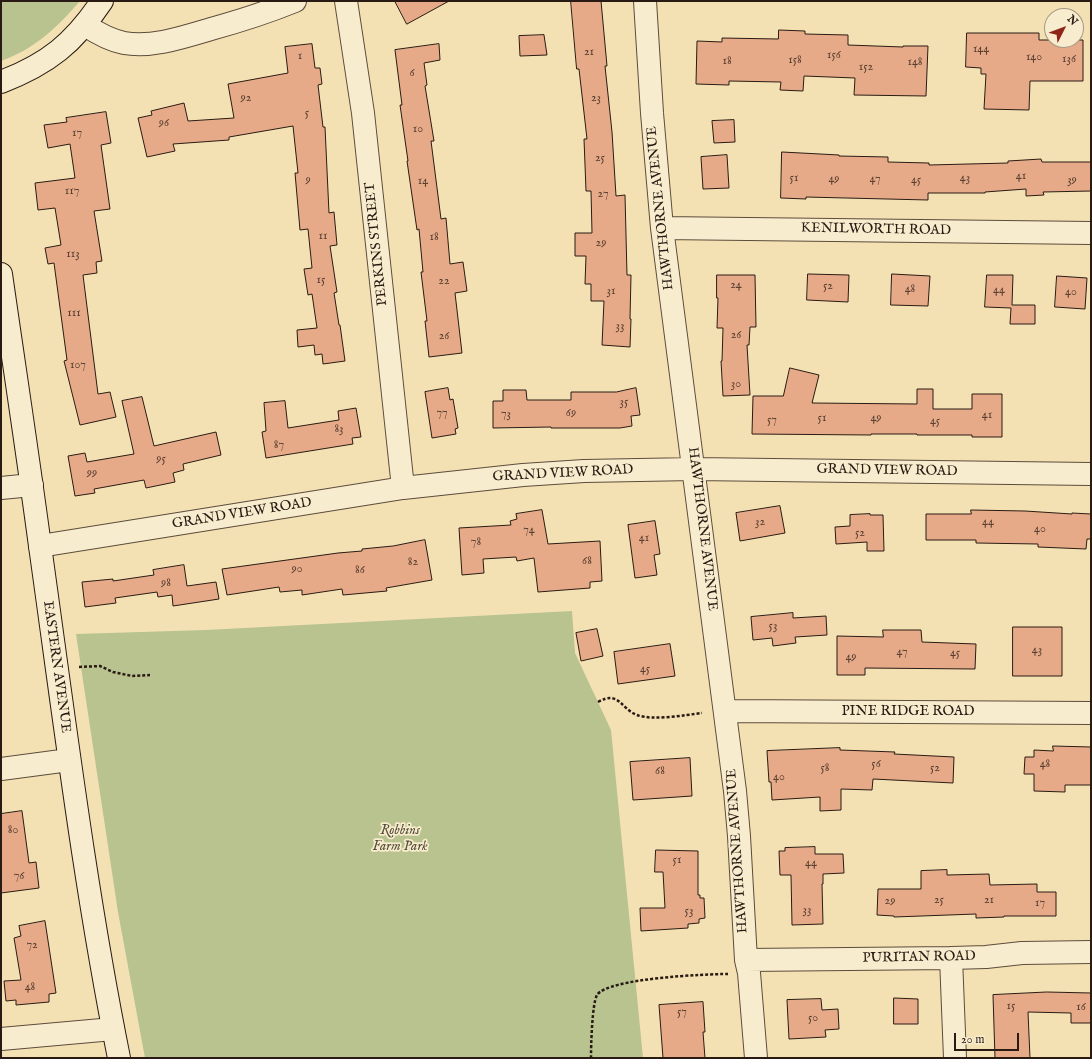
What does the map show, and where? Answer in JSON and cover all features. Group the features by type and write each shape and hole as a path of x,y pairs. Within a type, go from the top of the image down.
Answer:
{"street":[{"path":"1,82 46,60 64,47 85,25 102,1"},
{"path":"85,25 95,32 114,40 124,43 143,44 194,34 238,21 295,1"},
{"name":"PERKINS STREET","path":"346,1 363,113 403,488"},
{"name":"HAWTHORNE AVENUE","path":"645,1 652,120 662,228 740,836 747,966 756,1058"},
{"name":"KENILWORTH ROAD","path":"662,228 1091,233"},
{"name":"EASTERN AVENUE","path":"1,274 4,315 32,485 69,760 98,944 119,1058"},
{"name":"GRAND VIEW ROAD","path":"40,546 403,488 523,475 584,471 694,469 1091,474"},
{"path":"1,488 32,485"},
{"name":"PINE RIDGE ROAD","path":"725,711 1091,713"},
{"path":"1,769 69,760"},
{"name":"PURITAN ROAD","path":"747,966 986,957 1022,953 1091,952"},
{"path":"951,958 955,1058"},
{"path":"1,1039 113,1029"}],"path":[{"path":"77,667 100,666 122,675 150,675"},
{"path":"598,702 604,699 616,699 637,715 652,718 725,711"},
{"path":"591,1058 595,1003 598,994 603,989 617,985 747,966"}],"green space":[{"path":"1,1 80,1 54,29 44,37 24,51 1,61"},
{"name":"Robbins Farm Park","path":"572,611 575,653 611,730 643,1058 145,1058 118,912 76,634 206,630"}],"building":[{"path":"395,1 449,1 407,24"},
{"path":"571,1 601,1 616,196 625,195 627,275 631,275 630,347 602,345 604,301 591,301 591,284 585,284 586,256 575,256 575,233 592,233 591,191 586,191 584,139 587,139 579,69 577,69"},
{"path":"779,30 805,31 805,34 848,35 848,45 903,47 928,46 926,96 854,95 855,78 804,76 803,91 780,90 781,82 729,81 729,85 696,84 697,41 722,42 722,38 778,39"},
{"path":"967,33 1039,33 1039,40 1044,40 1044,48 1083,48 1083,81 1030,81 1029,110 984,109 986,74 981,74 981,68 966,67"},
{"path":"544,35 547,55 520,56 519,36"},
{"path":"312,44 315,68 320,68 322,84 318,85 323,127 325,127 329,213 334,212 337,245 330,246 337,292 334,293 345,361 323,364 322,354 315,355 314,345 298,347 297,330 317,328 312,294 308,295 304,269 312,268 308,229 300,230 295,173 298,173 293,126 229,137 229,140 173,144 175,151 147,157 138,118 152,115 151,111 184,103 188,121 234,118 228,84 288,73 285,47"},
{"path":"439,44 440,60 424,63 427,85 425,86 434,141 431,141 441,219 446,218 450,264 463,262 467,291 455,293 462,353 429,357 425,321 427,321 421,272 423,272 419,229 417,230 407,161 395,50"},
{"path":"106,112 111,143 101,145 110,209 94,211 102,261 96,262 97,273 83,275 98,394 110,392 116,417 80,425 64,361 67,360 54,263 48,264 45,248 61,245 55,208 38,210 35,183 75,178 70,144 48,148 44,125 67,122 66,118"},
{"path":"734,120 735,142 714,143 712,121"},
{"path":"782,152 839,156 888,157 888,162 929,163 929,165 1008,163 1008,161 1041,159 1042,162 1091,162 1091,191 1043,192 1044,195 1026,196 1026,189 985,193 928,193 928,200 806,197 806,199 781,198"},
{"path":"727,155 729,188 703,189 701,157"},
{"path":"808,274 849,275 848,302 807,300"},
{"path":"892,274 930,276 928,306 891,305"},
{"path":"717,275 755,275 756,327 750,327 749,345 747,345 750,395 723,396 721,361 723,328 717,328"},
{"path":"987,275 1013,275 1012,305 1035,305 1035,324 1010,324 1011,308 985,307"},
{"path":"1057,276 1087,278 1085,309 1055,307"},
{"path":"790,368 819,375 812,403 917,404 917,389 933,389 933,409 972,409 972,394 1002,394 1002,437 917,434 752,434 753,396 783,396"},
{"path":"448,388 450,400 453,399 458,428 455,429 456,434 432,438 425,392"},
{"path":"636,388 640,415 631,416 632,426 620,428 493,428 493,401 503,401 503,390 526,390 527,400 571,400 571,392 616,392"},
{"path":"142,397 154,446 216,432 221,455 183,464 184,470 173,473 175,482 146,488 144,480 94,489 95,493 75,496 68,456 85,453 87,462 134,454 122,401"},
{"path":"285,401 288,428 339,420 338,411 356,408 361,437 352,438 353,444 266,458 262,432 266,431 264,403"},
{"path":"780,506 785,533 740,541 736,513"},
{"path":"542,510 548,544 600,541 602,581 590,582 590,588 538,592 534,558 517,561 516,557 483,559 484,573 462,575 459,528 511,525 510,521 517,519 516,514"},
{"path":"971,510 1091,514 1091,539 1087,539 1086,549 1038,547 1038,544 976,543 976,540 926,540 926,514 971,514"},
{"path":"850,515 883,515 884,551 867,551 867,542 836,544 835,527 850,526"},
{"path":"655,521 660,554 654,555 657,575 635,578 628,525"},
{"path":"425,540 432,580 386,588 387,591 343,595 342,589 302,595 302,590 280,592 279,587 227,595 222,569 362,551 362,549 393,546"},
{"path":"184,565 187,586 216,582 219,599 173,606 172,595 158,597 157,592 115,598 116,603 85,607 82,582 113,579 113,581 154,575 153,570"},
{"path":"793,613 793,618 826,616 827,635 795,637 796,643 773,646 772,638 753,640 751,617"},
{"path":"1013,627 1062,627 1062,676 1013,676"},
{"path":"597,629 603,656 581,661 576,633"},
{"path":"883,630 921,630 922,642 976,644 975,669 865,668 865,675 837,675 837,636 883,637"},
{"path":"670,644 675,676 618,684 614,652"},
{"path":"1053,746 1091,747 1091,785 1065,785 1065,792 1034,791 1034,774 1024,774 1025,757 1034,757 1034,750 1053,751"},
{"path":"840,748 840,750 895,752 894,754 954,757 953,783 873,779 872,790 841,789 841,810 820,811 820,797 772,800 767,751"},
{"path":"690,758 692,796 633,800 630,762"},
{"path":"22,811 29,863 36,862 39,888 1,893 1,814"},
{"path":"815,847 815,854 843,854 844,873 823,874 823,924 792,925 791,875 780,875 779,851 785,851 785,848"},
{"path":"656,850 698,851 698,895 700,895 700,898 704,898 705,918 699,919 699,923 688,924 688,928 641,931 640,908 665,908 663,872 655,872"},
{"path":"947,870 947,875 989,874 990,885 1037,884 1037,892 1056,892 1056,916 1004,916 976,918 976,914 894,917 877,915 878,889 921,889 921,871"},
{"path":"45,921 56,993 49,994 49,1002 16,1005 16,1000 6,1001 4,981 21,980 14,938 21,936 19,926"},
{"path":"1047,992 1091,993 1091,1023 1071,1023 1071,1013 1028,1012 1030,1058 995,1058 993,995"},
{"path":"894,998 918,999 918,1024 894,1024"},
{"path":"821,999 822,1010 838,1009 839,1029 825,1030 826,1037 789,1039 787,1000"},
{"path":"703,1002 705,1058 663,1058 659,1005"}]}
